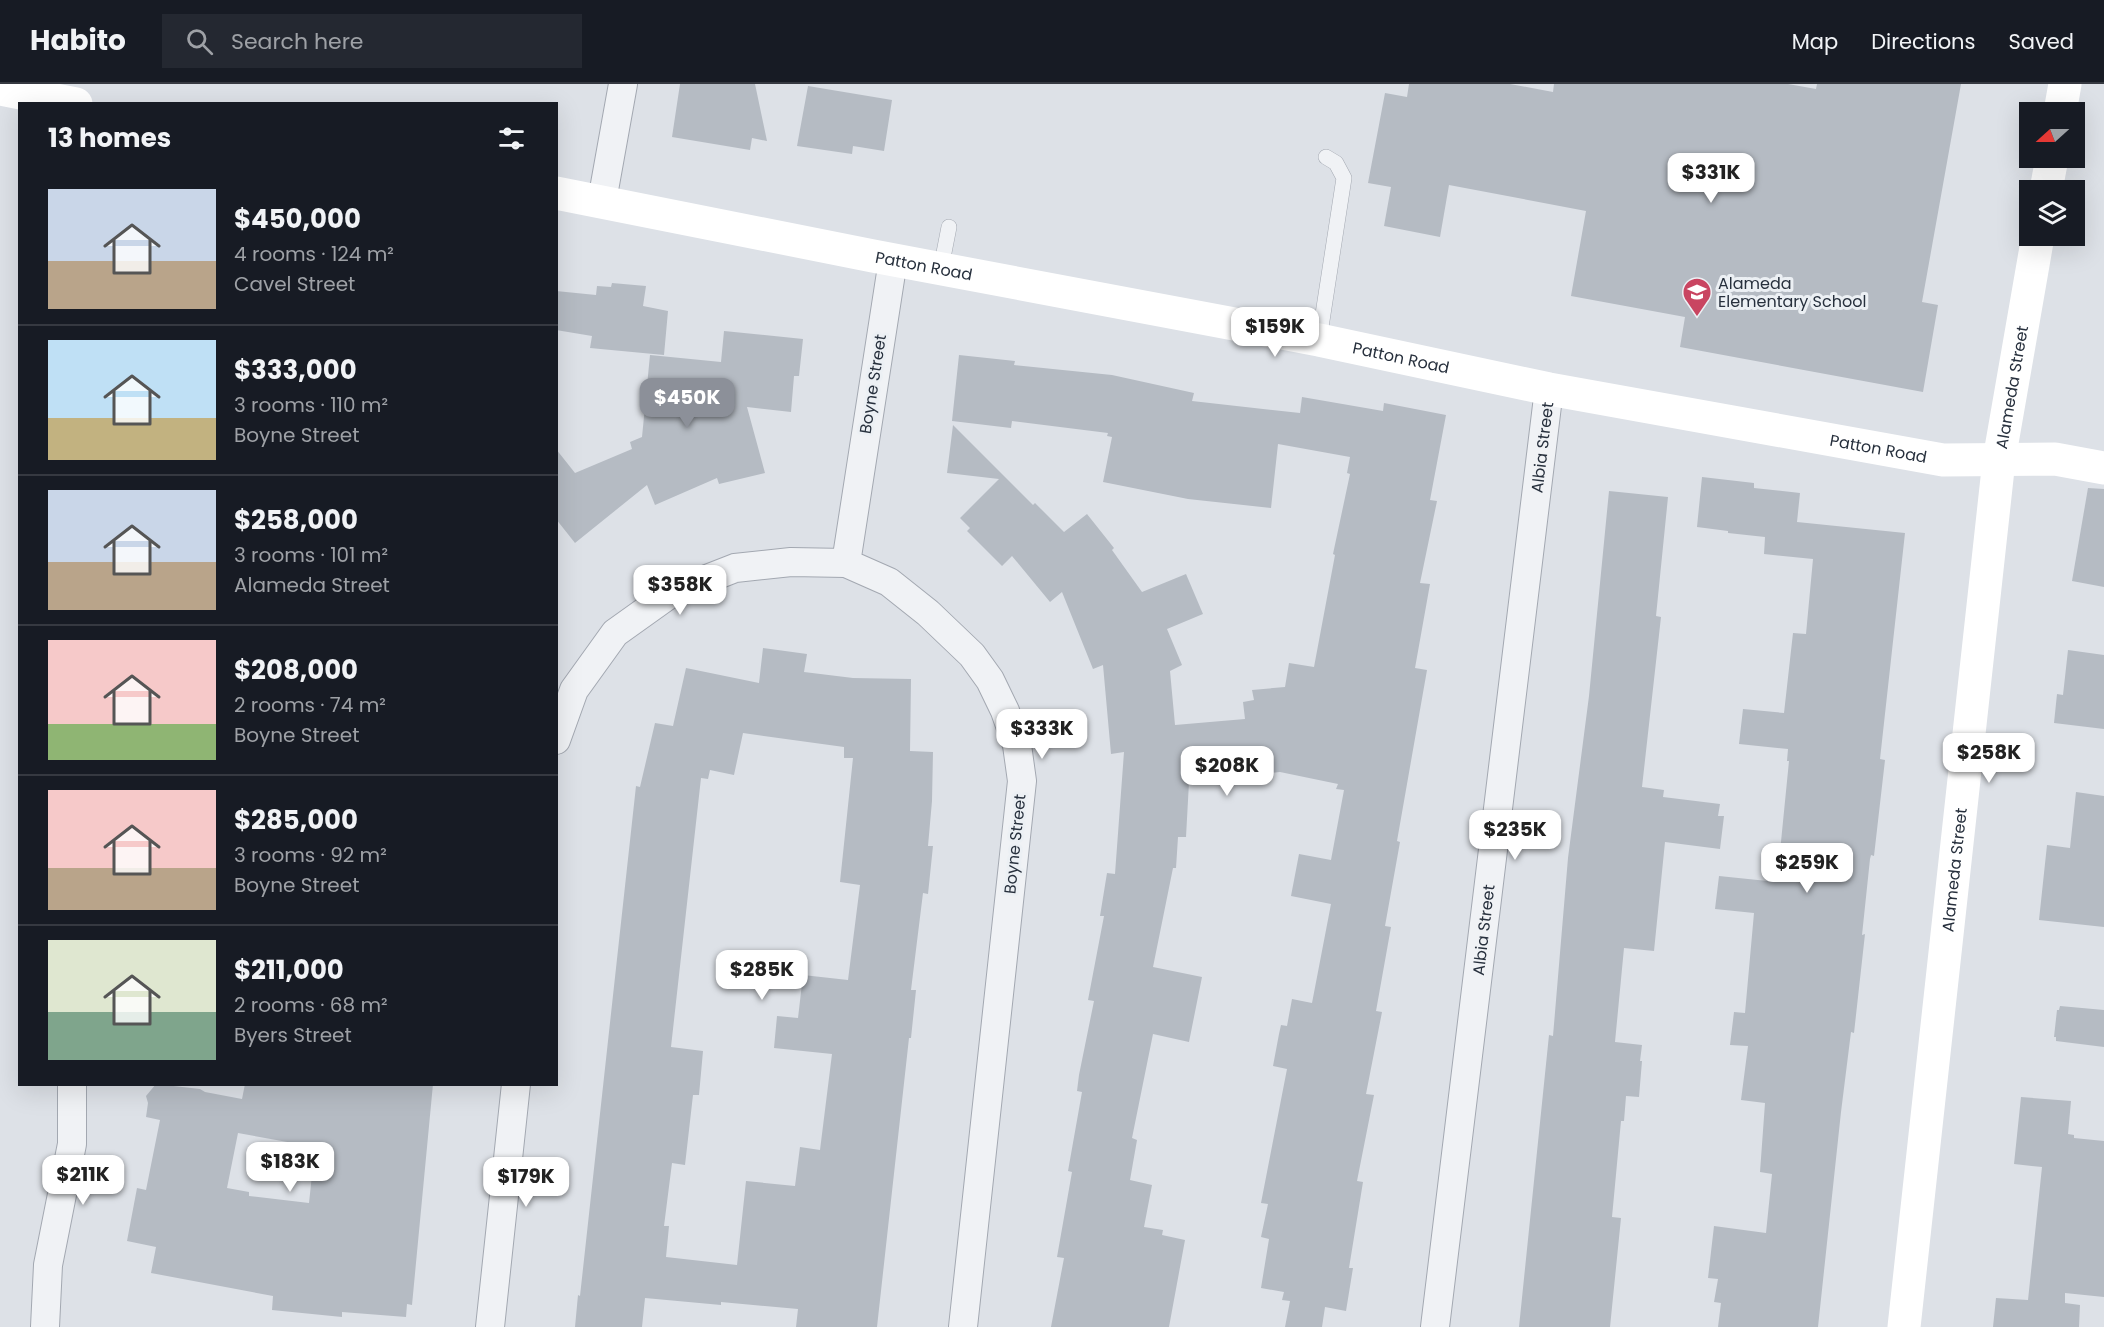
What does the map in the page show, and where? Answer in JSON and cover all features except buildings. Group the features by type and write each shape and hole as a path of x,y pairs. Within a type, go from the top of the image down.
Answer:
{"street":[{"path":"602,201 623,84"},
{"path":"2062,102 2065,84"},
{"path":"0,89 66,102"},
{"name":"Patton Road","path":"558,193 893,260 1319,340 1548,389 1943,460 2055,459 2104,468"},
{"name":"Alameda Street","path":"1904,1327 1999,460 2036,246"},
{"name":"Boyne Street","path":"893,260 846,563 890,582 928,613 972,655 995,690 1005,711 1017,745 1022,781 963,1327"},
{"name":"Albia Street","path":"1435,1327 1548,389"},
{"path":"558,734 574,690 615,633 671,593 735,568 791,562 846,563"},
{"path":"45,1327 48,1265 72,1144 72,1086"},
{"path":"490,1327 516,1086"}],"lane":[{"path":"1319,340 1344,178 1336,163 1326,157"},
{"path":"941,268 949,227"}],"place":[{"name":"Alameda Elementary School","path":"1697,318"}]}
